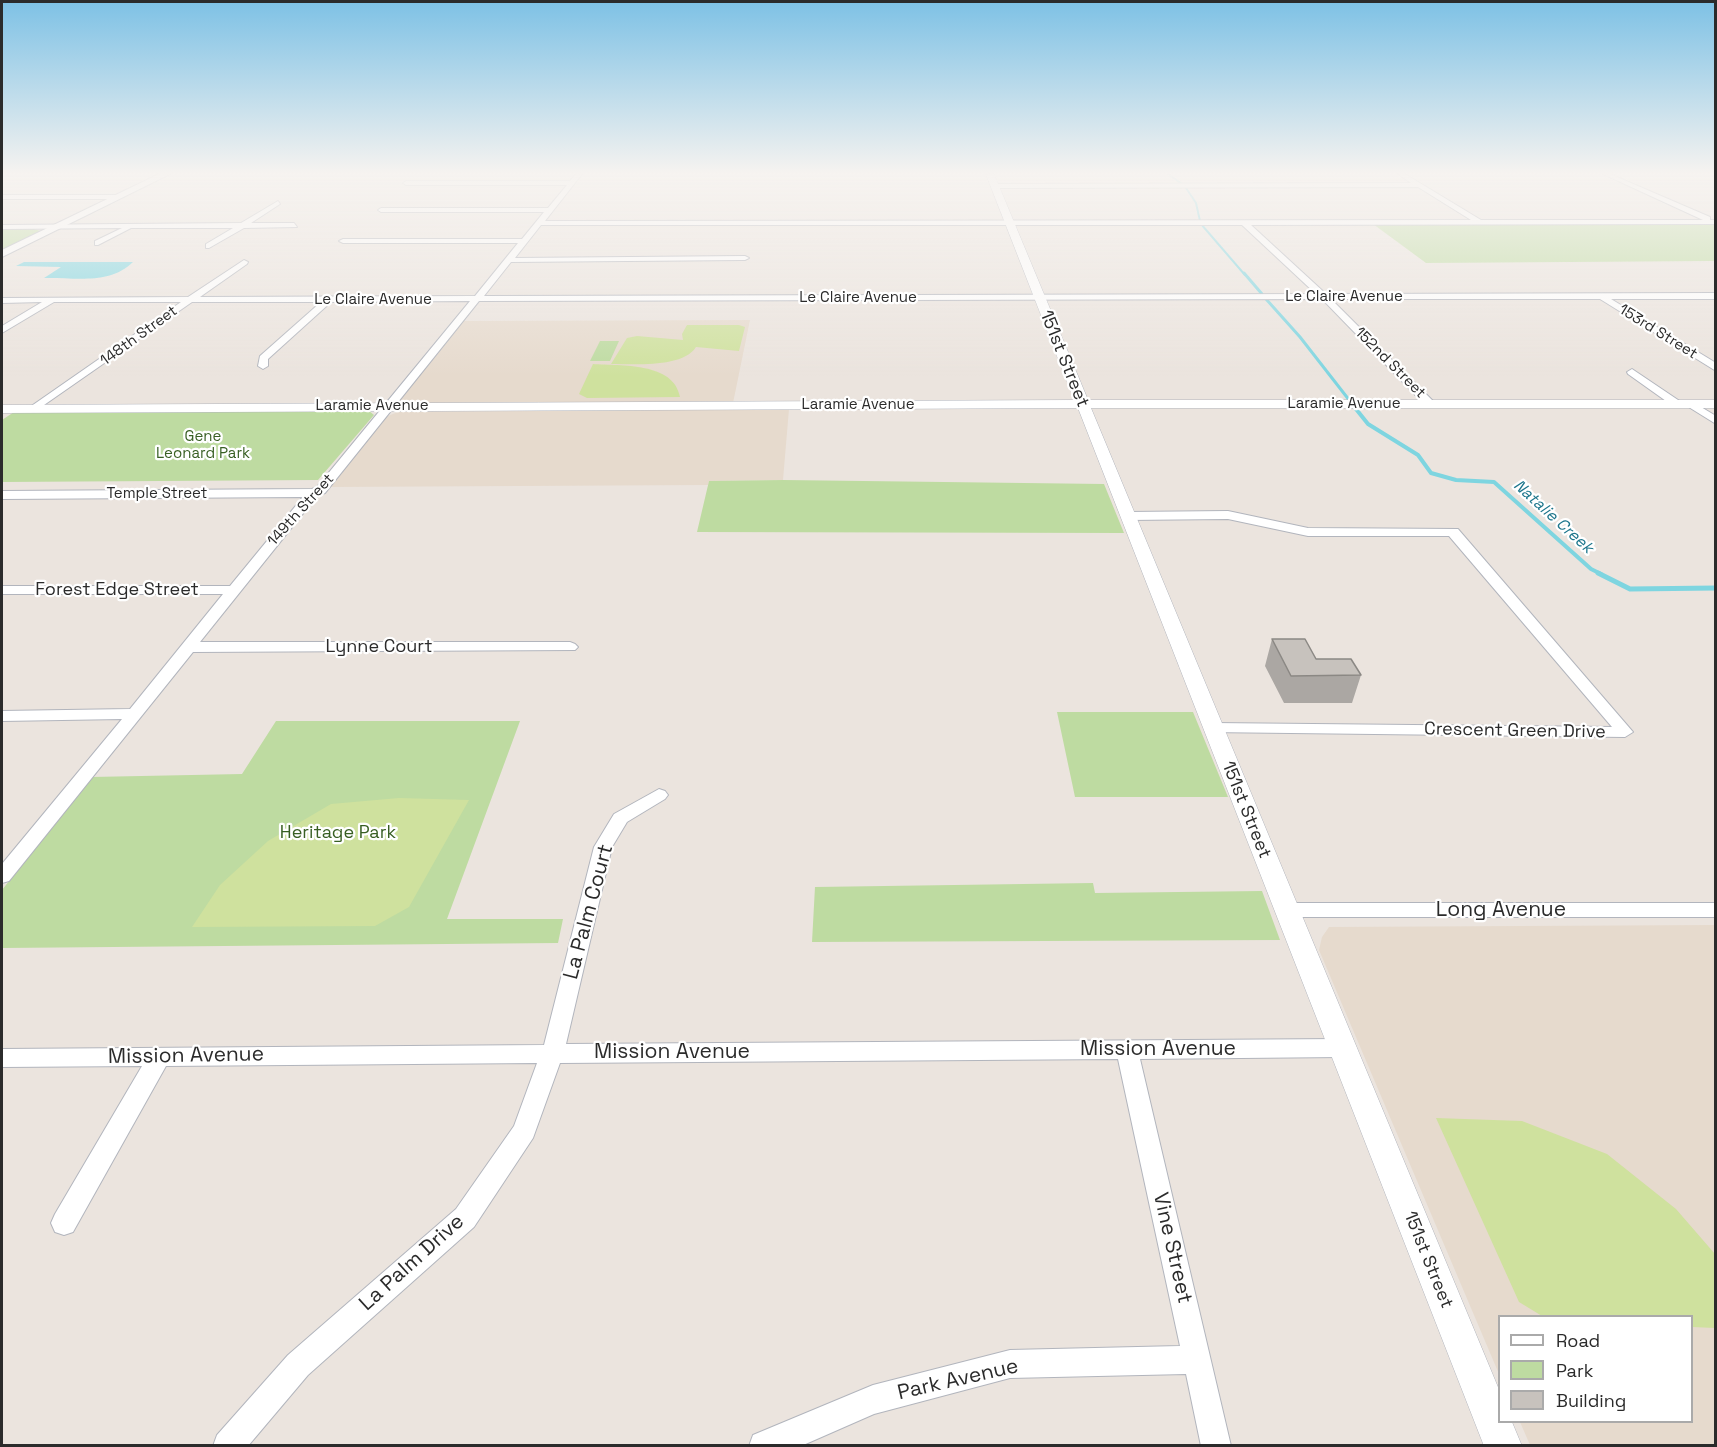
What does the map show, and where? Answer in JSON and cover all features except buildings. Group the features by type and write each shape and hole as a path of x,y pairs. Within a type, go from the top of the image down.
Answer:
{"main road":[{"path":"2,254 27,242"}],"street":[{"path":"209,246 216,242"},
{"name":"149th Street","path":"2,876 135,714 232,590 313,493 321,490 524,242"},
{"name":"151st Street","path":"1018,242 1503,1446"},
{"name":"152nd Street","path":"1265,242 1324,297 1431,405"},
{"path":"508,260 745,258"},
{"name":"148th Street","path":"34,409 244,262"},
{"name":"153rd Street","path":"1600,296 1716,368"},
{"name":"Le Claire Avenue","path":"2,300 1716,296"},
{"path":"2,330 52,300"},
{"path":"263,366 262,358 328,300"},
{"path":"1632,372 1716,421"},
{"name":"Laramie Avenue","path":"2,409 389,406 1716,404"},
{"name":"Temple Street","path":"2,495 313,493"},
{"name":"Crescent Green Drive","path":"1128,516 1228,515 1308,532 1453,532 1625,732 1213,728"},
{"name":"Forest Edge Street","path":"2,590 232,590"},
{"name":"Lynne Court","path":"188,647 570,647"},
{"path":"2,717 135,714"},
{"name":"La Palm Court","path":"553,1052 603,847 620,819 659,795"},
{"name":"Long Avenue","path":"1287,910 1716,910"},
{"name":"Mission Avenue","path":"2,1058 553,1052 1342,1048"},
{"name":"Vine Street","path":"1127,1050 1216,1446"},
{"name":"La Palm Drive","path":"228,1446 298,1365 465,1218 524,1131 553,1052"},
{"path":"63,1223 160,1056"},
{"name":"Park Avenue","path":"764,1446 873,1400 1010,1364 1197,1360"}],"shaded area":[{"path":"750,320 733,403 397,404 463,321"},
{"path":"789,409 783,480 709,481 708,485 328,487 385,417 398,412"},
{"path":"1715,925 1715,1445 1530,1445 1520,1423 1693,1423 1693,1315 1498,1315 1498,1372 1319,950 1322,937 1329,927"}],"green space":[{"path":"2,242 20,242 2,251"},
{"path":"1397,242 1715,242 1715,261 1426,263"},
{"path":"687,325 745,327 739,351 696,347 690,354 669,362 611,364 627,338 637,336 683,340 682,334"},
{"path":"600,341 619,341 610,361 590,361"},
{"path":"593,364 631,366 657,372 668,377 676,386 680,397 587,398 579,394"},
{"name":"Gene Leonard Park","path":"369,411 374,415 318,480 2,482 2,420 14,412"},
{"path":"709,481 1104,484 1124,533 697,532"},
{"path":"1057,712 1193,712 1228,797 1075,797"},
{"name":"Heritage Park","path":"276,721 520,721 447,919 563,919 558,943 2,948 2,890 91,777 242,774"},
{"path":"399,798 469,800 409,907 375,926 192,927 220,885 268,841 331,804"},
{"path":"1093,883 1095,893 1262,891 1280,940 812,942 815,887"},
{"path":"1436,1118 1522,1121 1607,1154 1676,1209 1715,1254 1715,1328 1693,1327 1693,1315 1540,1315 1519,1302"}],"water":[{"path":"24,262 133,262 115,274 83,279 44,278 61,267 16,266"}],"waterway":[{"name":"Natalie Creek","path":"1216,242 1245,275"},
{"name":"Natalie Creek","path":"1244,273 1262,294"},
{"name":"Natalie Creek","path":"1266,299 1300,337 1353,405"},
{"name":"Natalie Creek","path":"1352,404 1368,424 1418,455 1431,473 1456,480 1494,482 1591,569 1601,574"},
{"name":"Natalie Creek","path":"1598,573 1630,589 1716,588"}]}
